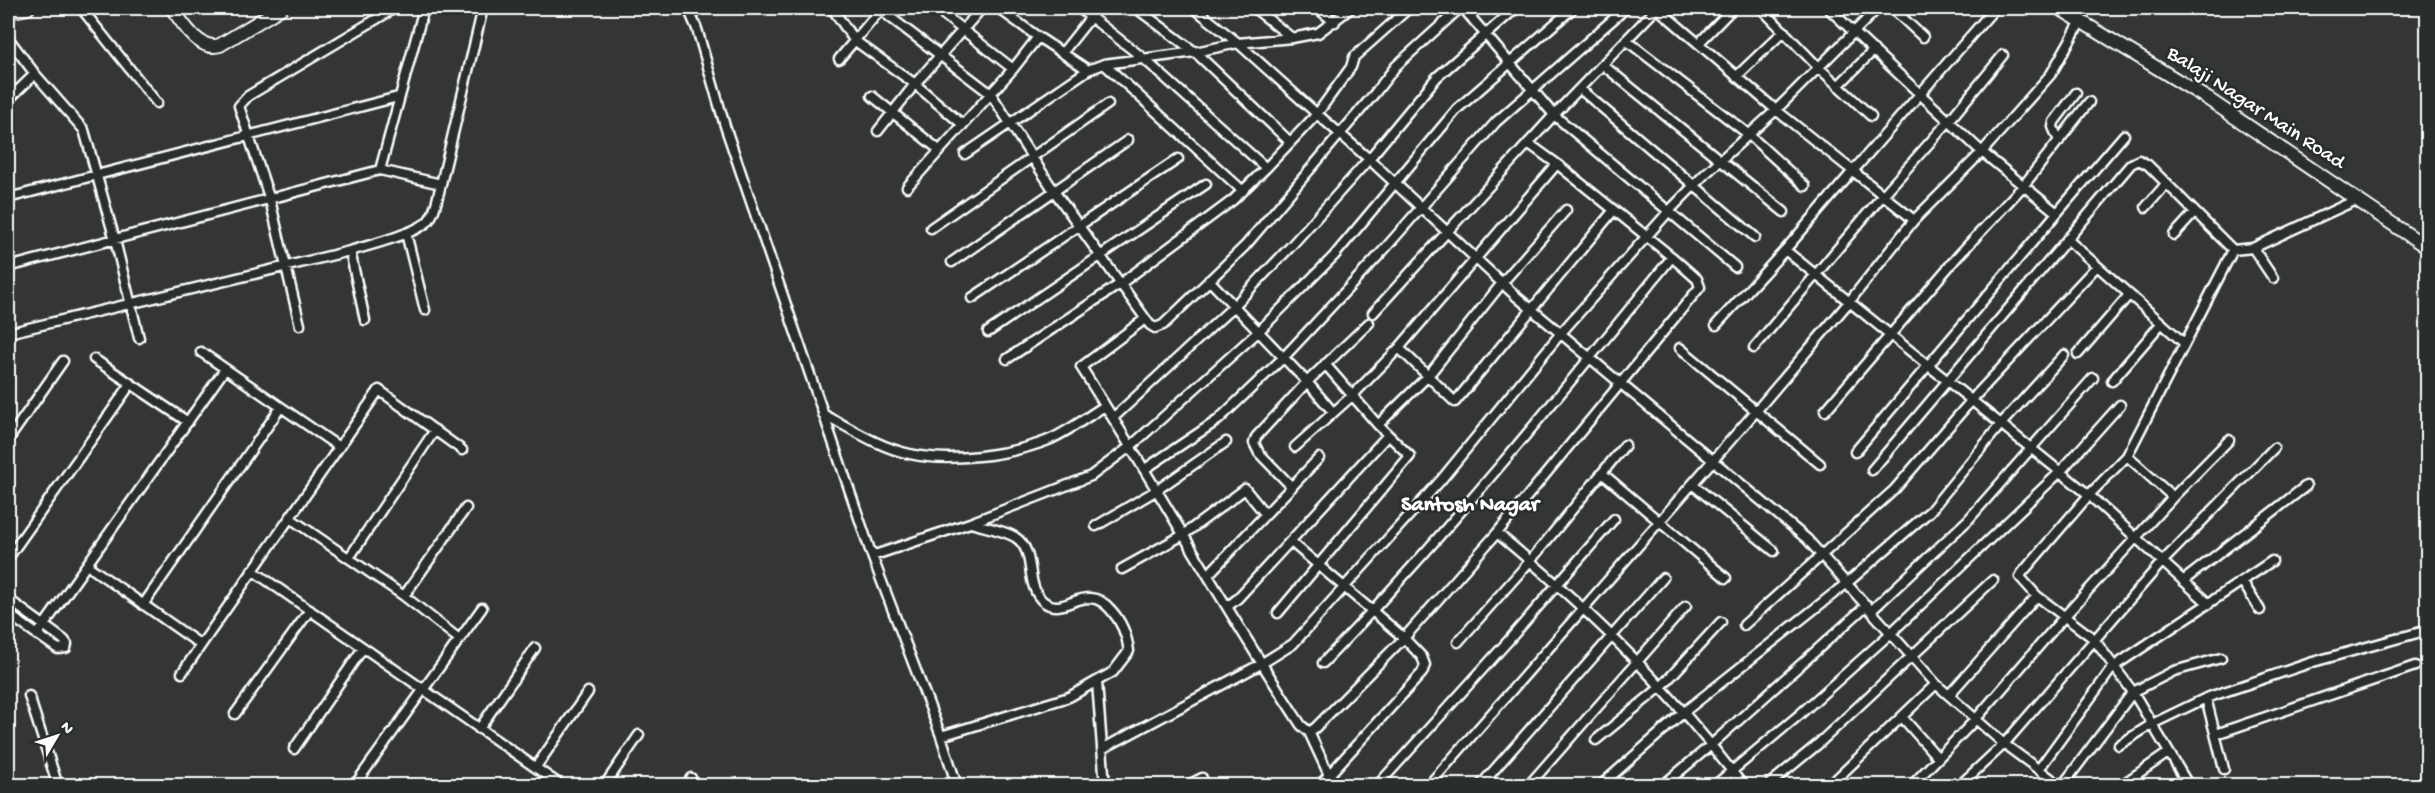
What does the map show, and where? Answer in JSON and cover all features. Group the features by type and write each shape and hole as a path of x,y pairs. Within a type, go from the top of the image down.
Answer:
{"street":[{"path":"8,12 28,8"},
{"path":"81,8 157,103"},
{"path":"172,8 199,40 212,47 227,41 281,8"},
{"path":"300,326 270,200 239,106 242,100 395,8"},
{"path":"380,170 424,8"},
{"path":"8,333 350,251 406,233 425,224 430,219 441,184 483,8"},
{"path":"688,8 697,29 725,126 872,556 941,736 957,786"},
{"path":"832,8 854,40 915,84 963,125"},
{"path":"839,59 880,8 991,94 1099,256 1155,328 1163,325 1245,246 1396,66 1462,8 1554,115 1670,210 1735,267"},
{"path":"935,8 1013,69"},
{"path":"878,131 915,84 982,8"},
{"path":"998,8 1088,70"},
{"path":"1079,8 1143,58 1266,168"},
{"path":"1064,52 1098,8"},
{"path":"1136,8 1195,52 1289,141"},
{"path":"1194,8 1238,43 1341,134 1533,310 1807,538 1936,684 2004,744 2062,786 2133,692 2174,671 2221,658"},
{"path":"1254,8 1292,39"},
{"path":"1317,8 1335,22"},
{"path":"965,154 1088,70 1104,64 1195,52 1238,43 1292,39 1318,33 1351,8"},
{"path":"1007,359 1120,284 1243,191 1317,114 1351,67 1354,57 1409,8"},
{"path":"1113,418 1234,306 1369,159 1437,77 1516,8"},
{"path":"872,556 970,523 1091,476 1131,446 1259,331 1334,256 1457,109 1572,8"},
{"path":"1145,469 1218,420 1284,357 1382,252 1496,122 1626,8"},
{"path":"1373,313 1554,115 1657,8 1776,110 1914,220"},
{"path":"1699,43 1733,8"},
{"path":"1761,8 1818,67 1871,116"},
{"path":"1828,8 1982,152 2057,213"},
{"path":"1102,749 1261,664 1293,644 1441,480 1561,333 1646,236 1720,159 1776,110 1878,8"},
{"path":"1892,8 1923,37"},
{"path":"1716,325 1785,250 1995,8"},
{"name":"Balaji Nagar Main Road","path":"2059,8 2208,99 2427,248"},
{"path":"1428,786 1757,410 1849,302 1914,220 1982,152 2051,74 2081,21"},
{"path":"1737,76 1784,31"},
{"path":"907,187 1013,69 1038,37"},
{"path":"8,38 35,74 84,130 115,240 139,338"},
{"path":"1626,40 1748,134 1805,186"},
{"path":"1838,86 1874,51"},
{"path":"1754,348 2003,55"},
{"path":"1104,64 1243,191"},
{"path":"1603,65 1784,212"},
{"path":"8,100 35,74"},
{"path":"1580,89 1755,237"},
{"path":"2059,141 2053,127 2054,122 2076,93"},
{"path":"872,96 939,150"},
{"path":"8,198 398,97"},
{"path":"1825,411 1958,256 2024,185 2089,102"},
{"path":"931,228 1108,104"},
{"path":"1855,452 2124,135"},
{"path":"952,262 1128,140"},
{"path":"1309,732 1404,638 1497,533 1700,287 1697,279 1672,257 1528,143"},
{"path":"972,298 1178,159"},
{"path":"1872,470 2131,164 2139,160 2148,165 2233,250"},
{"path":"1295,447 1353,395 1399,348 1557,164"},
{"path":"8,267 380,170 441,184"},
{"path":"2146,207 2167,183"},
{"path":"988,332 1206,184"},
{"path":"2233,250 2253,248 2356,200"},
{"path":"1378,425 1428,376 1502,283 1566,210"},
{"path":"1399,348 1455,402 1614,210"},
{"path":"2174,235 2195,212"},
{"path":"406,233 425,310"},
{"path":"2067,240 2184,344"},
{"path":"2253,248 2273,278"},
{"path":"1785,250 2089,495 2209,604"},
{"path":"2187,785 2133,692 2093,638 2037,596 2020,578 2089,495 2127,456 2233,250"},
{"path":"350,251 365,320"},
{"path":"1323,663 1372,612 1470,500 1672,257"},
{"path":"1744,625 1894,490 1972,401 2097,266"},
{"path":"1209,280 1284,357 1333,412"},
{"path":"2078,354 2128,296"},
{"path":"1146,319 1081,367 1145,469 1261,664 1301,725 1309,732 1329,775 1341,786"},
{"path":"1292,487 1259,453 1254,442 1256,437 1307,382 1369,323"},
{"path":"2112,381 2160,325"},
{"path":"1680,348 1820,464"},
{"path":"201,352 339,447"},
{"path":"1600,786 1684,712 1847,583 1930,511 2001,424 2064,355"},
{"path":"94,359 188,422"},
{"path":"8,440 63,361"},
{"path":"1278,613 1410,456 1378,425 1325,364"},
{"path":"37,635 225,369"},
{"path":"1662,786 1968,520 2093,378"},
{"path":"8,558 130,385"},
{"path":"182,673 379,390 462,450"},
{"path":"1714,786 1892,632 2060,471 2120,405"},
{"path":"823,414 881,443 910,454 975,456 1007,453 1048,440 1105,406"},
{"path":"143,605 281,407"},
{"path":"349,558 435,430"},
{"path":"1227,607 1237,599 1388,435"},
{"path":"1911,786 1975,720 2064,617 2173,497 2229,440"},
{"path":"1096,526 1157,490 1226,442"},
{"path":"1458,642 1531,560 1625,445"},
{"path":"1959,786 2004,744 2093,638 2162,562 2274,448"},
{"path":"2127,456 2173,497"},
{"path":"1208,575 1319,458"},
{"path":"1602,473 1726,578"},
{"path":"1692,484 1774,551"},
{"path":"2183,581 2306,486"},
{"path":"1122,569 1183,534 1245,489 1266,515"},
{"path":"404,596 466,508"},
{"path":"290,518 404,596 459,639"},
{"path":"1377,786 1614,519"},
{"path":"941,736 1069,697 1113,672 1129,651 1127,637 1119,619 1105,603 1090,597 1055,606 1043,602 1036,593 1029,556 1024,546 1014,537 970,523"},
{"path":"1497,533 1531,560 1662,686 1743,786"},
{"path":"1290,541 1404,638 1422,657 1425,665 1422,673 1319,786"},
{"path":"2039,768 2113,667 2272,561"},
{"path":"87,565 201,645"},
{"path":"252,570 562,786"},
{"path":"1480,786 1663,578"},
{"path":"1767,786 1817,745 1993,580"},
{"path":"2242,581 2260,610"},
{"path":"1949,695 2037,596"},
{"path":"8,599 64,640 67,644 66,648 58,649 8,614"},
{"path":"1528,786 1686,606"},
{"path":"354,786 482,608"},
{"path":"235,714 310,610"},
{"path":"1596,740 1662,686 1721,622"},
{"path":"2119,745 2151,724 2206,698 2313,662 2427,630"},
{"path":"294,749 363,648"},
{"path":"479,729 535,648"},
{"path":"2216,734 2415,666"},
{"path":"1097,682 1105,786"},
{"path":"1829,786 1936,684"},
{"path":"536,767 588,692"},
{"path":"29,696 58,786"},
{"path":"2206,698 2224,769"},
{"path":"1902,717 1938,758"},
{"path":"604,786 639,735"},
{"path":"2120,786 2168,753"},
{"path":"1186,786 1202,778"}],"district":[{"name":"Santosh Nagar","path":"1470,506"}]}
